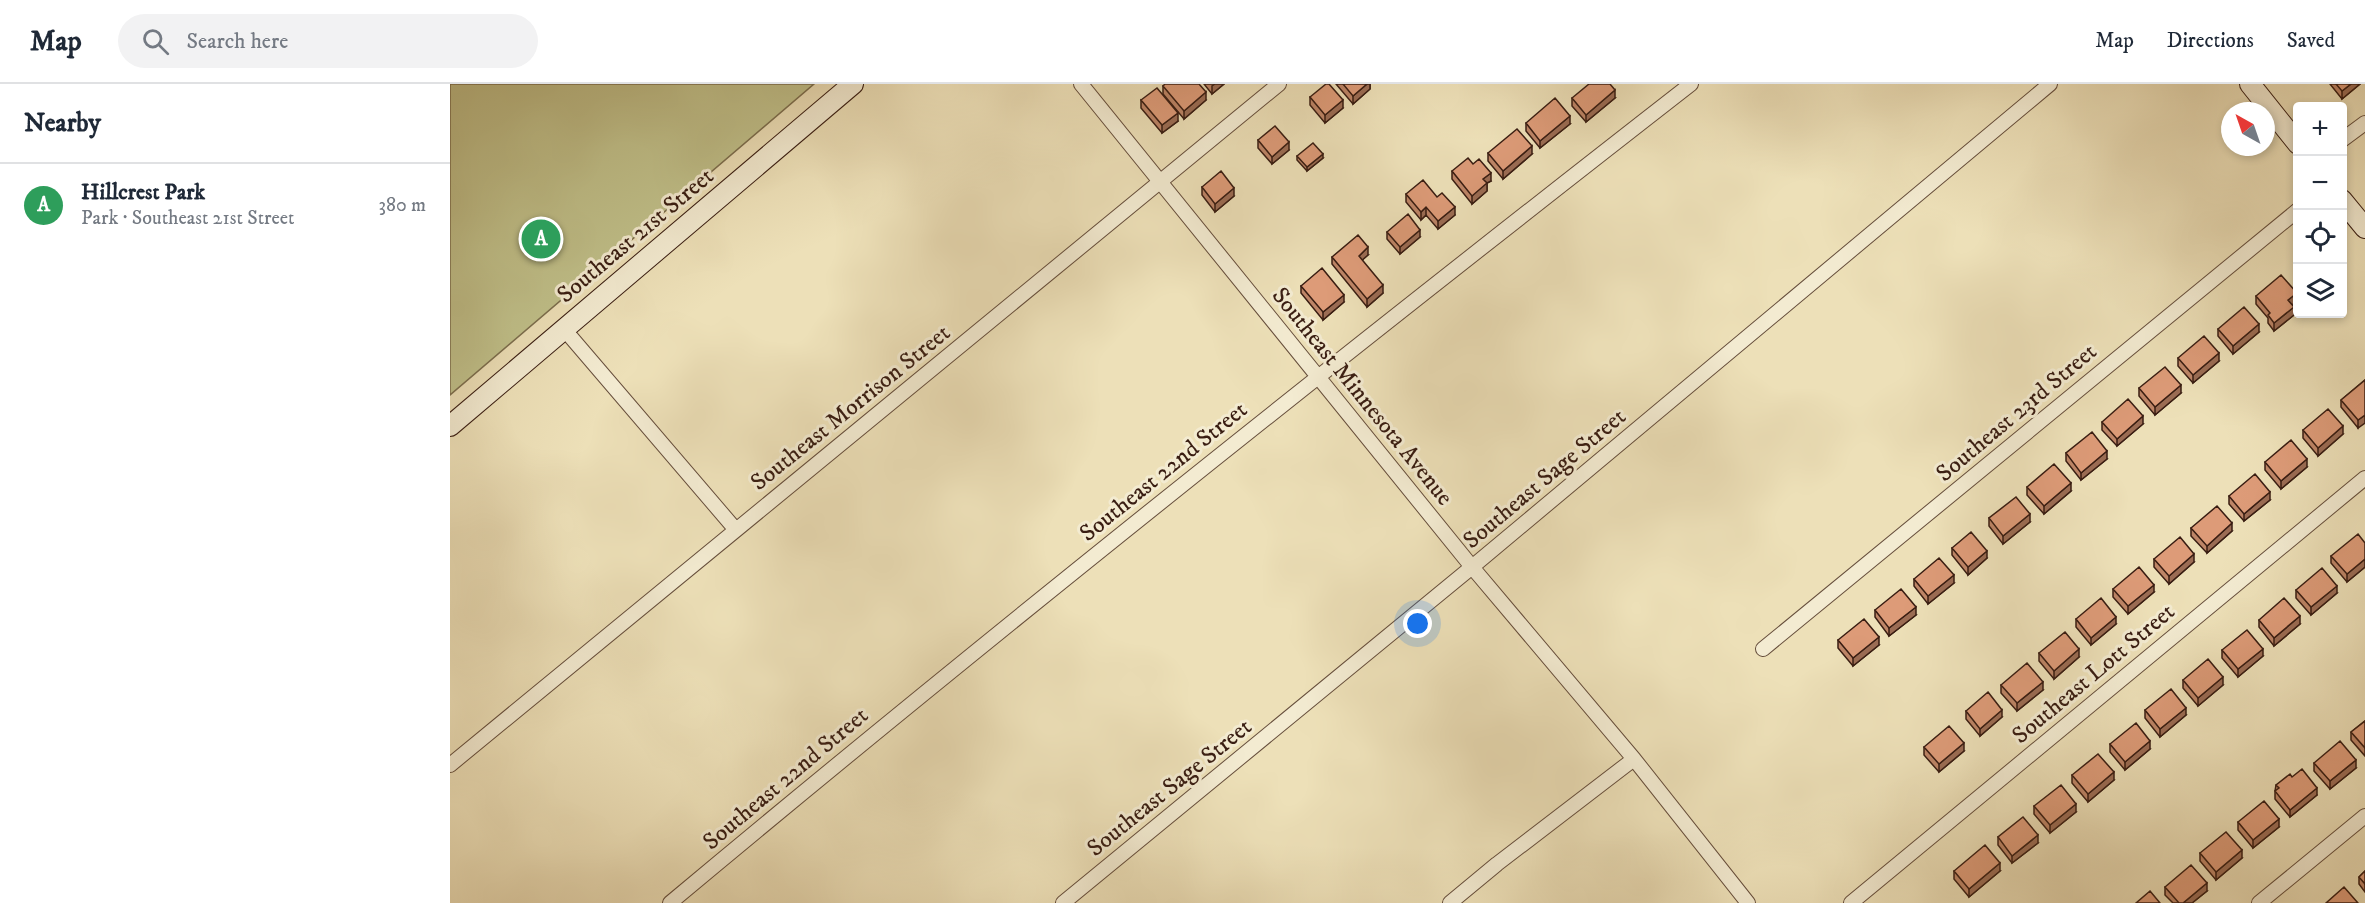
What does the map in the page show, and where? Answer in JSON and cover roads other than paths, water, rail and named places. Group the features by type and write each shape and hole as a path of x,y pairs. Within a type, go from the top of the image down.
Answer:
{"main road":[{"name":"Southeast 21st Street","path":"450,426 853,84"},
{"path":"2250,84 2293,138"},
{"path":"2347,205 2365,228"}],"street":[{"name":"Southeast Minnesota Avenue","path":"1081,84 1472,567 1634,759 1748,903"},
{"name":"Southeast Morrison Street","path":"450,765 1279,84"},
{"name":"Southeast 22nd Street","path":"670,903 823,775 1317,376 1691,84"},
{"name":"Southeast Sage Street","path":"1063,903 1472,567 2050,84"},
{"path":"2347,137 2365,123"},
{"name":"Southeast 23rd Street","path":"1763,649 2293,214"},
{"path":"564,329 736,530"},
{"name":"Southeast Lott Street","path":"1851,903 2365,478"},
{"path":"1450,903 1634,759"},
{"path":"2259,903 2365,816"}],"place":[{"name":"Hillcrest Park","path":"541,239"}]}
